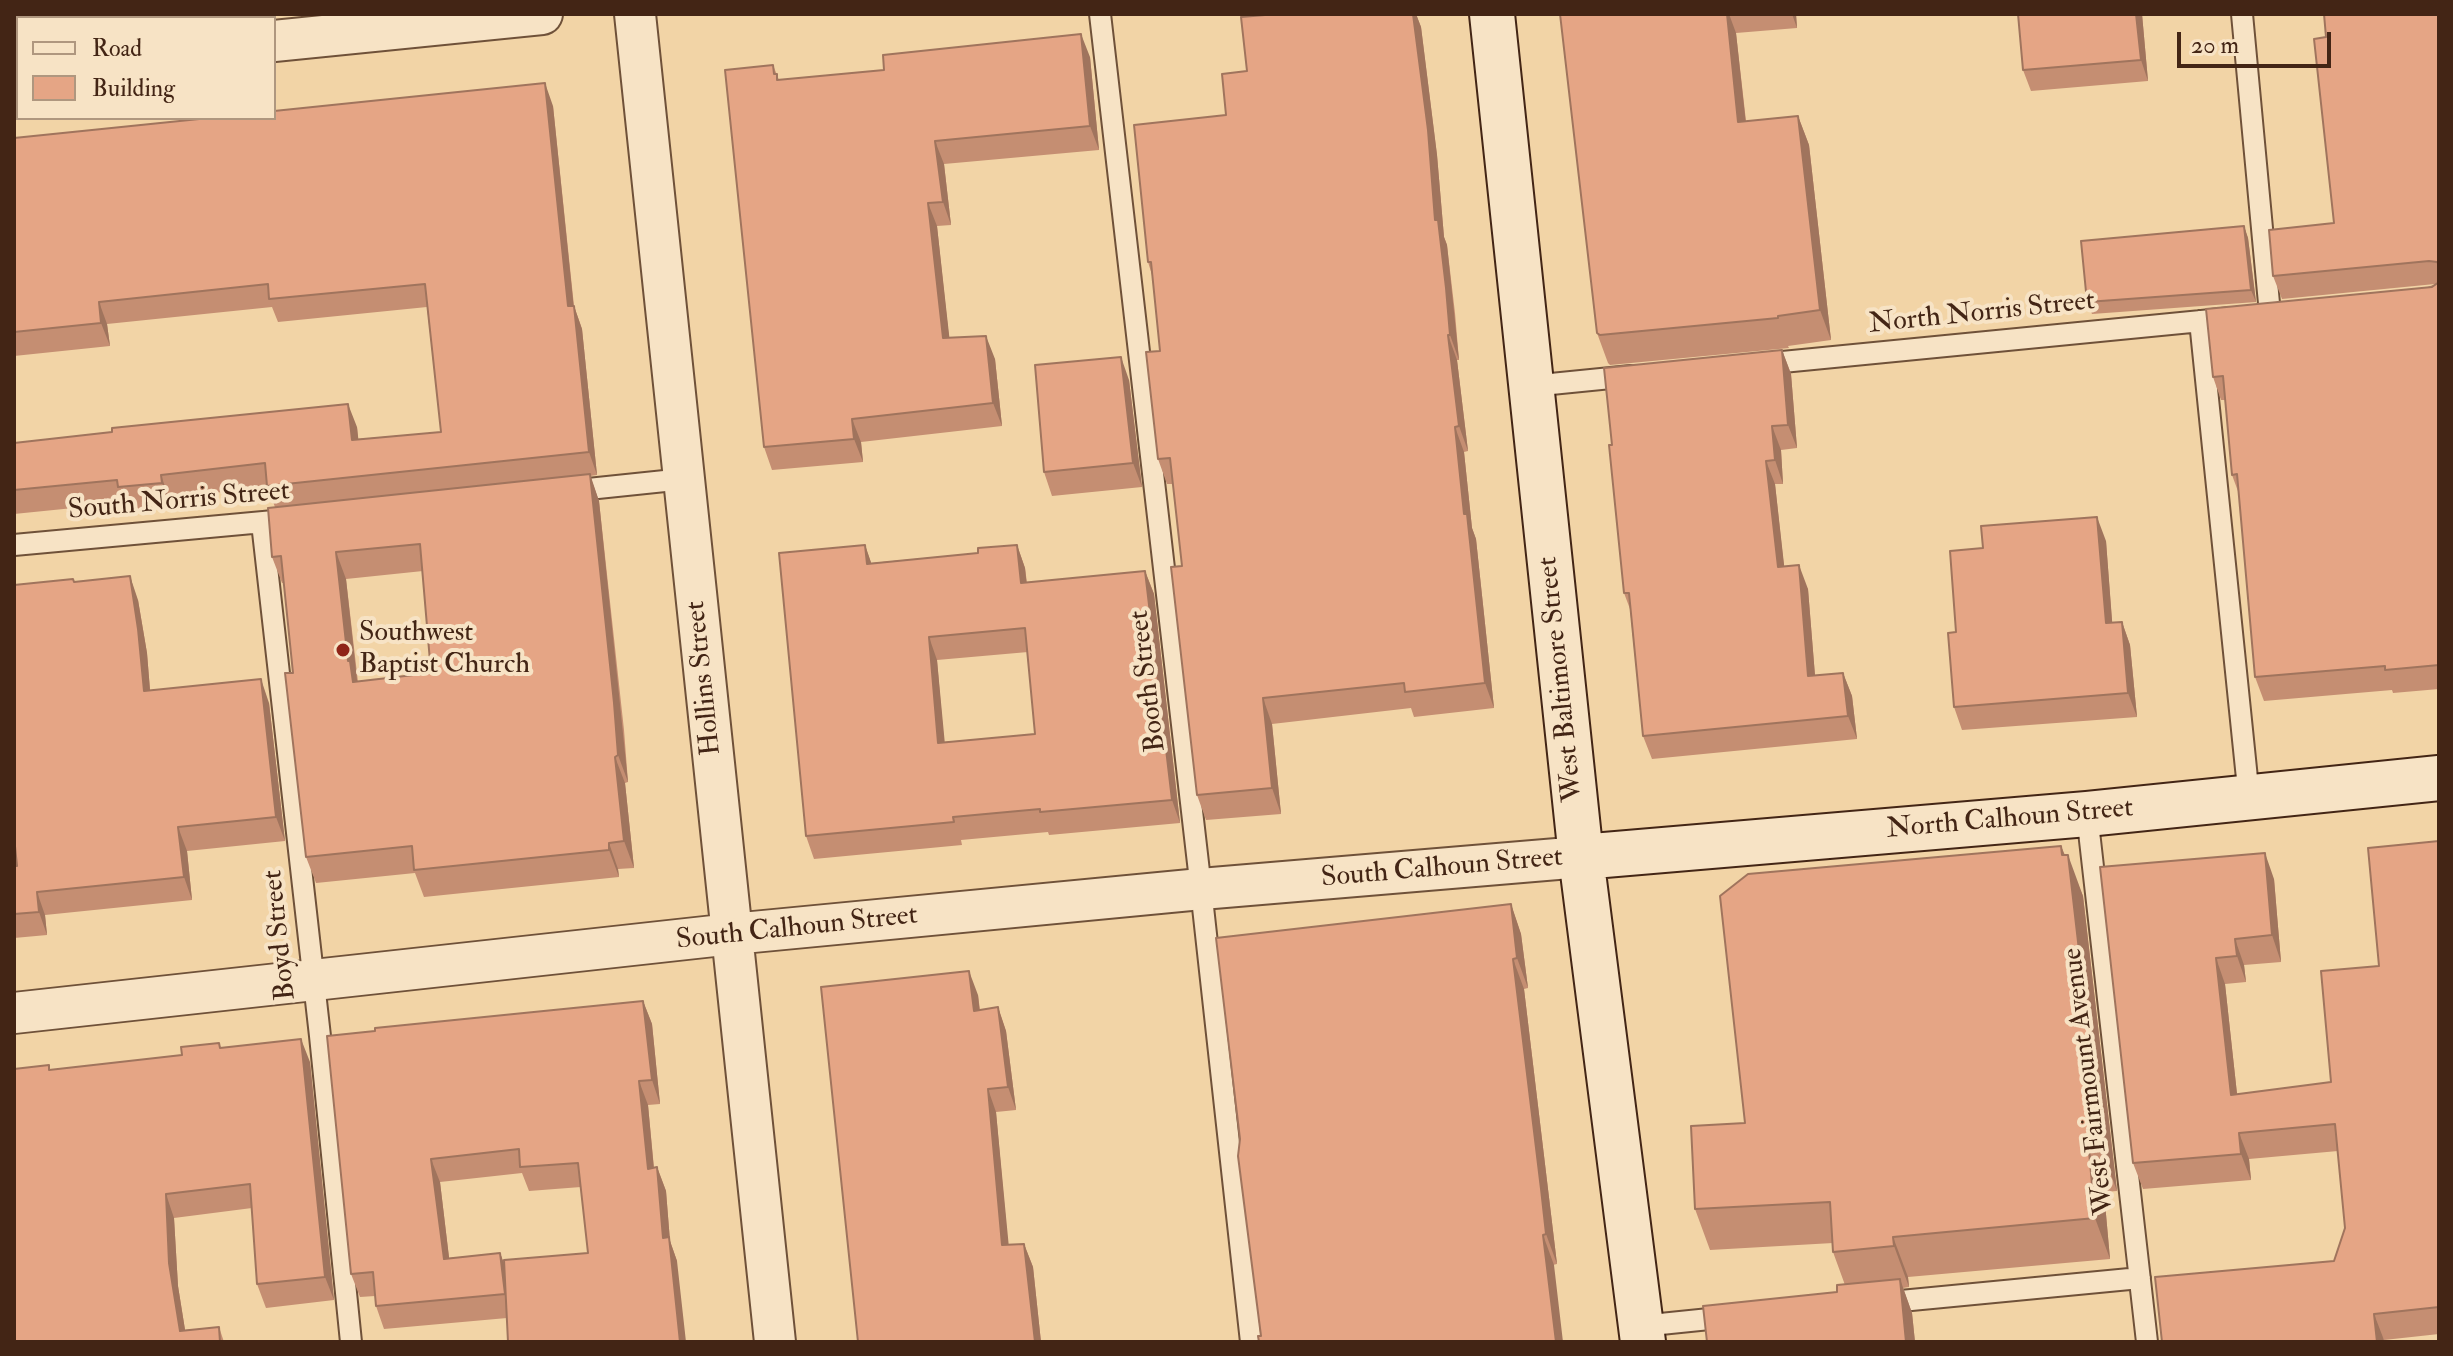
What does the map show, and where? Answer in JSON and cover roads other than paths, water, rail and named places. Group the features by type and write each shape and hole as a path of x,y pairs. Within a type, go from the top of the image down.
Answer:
{"main road":[{"name":"West Baltimore Street","path":"1492,14 1581,857 1642,1334"},
{"name":"North Calhoun Street","path":"1581,857 2087,814 2439,778"}],"street":[{"path":"276,41 542,14"},
{"name":"Hollins Street","path":"635,14 775,1342"},
{"name":"South Calhoun Street","path":"14,1013 732,934 1201,889 1581,857"}],"lane":[{"name":"Booth Street","path":"1100,14 1251,1342"},
{"name":"North Norris Street","path":"1740,366 2278,313 2242,14"},
{"path":"2200,321 2249,798"},
{"path":"1531,386 1644,375"},
{"path":"544,493 684,479"},
{"name":"South Norris Street","path":"14,545 294,519"},
{"name":"Boyd Street","path":"262,523 351,1342"},
{"name":"West Fairmount Avenue","path":"2087,814 2147,1342"},
{"path":"1855,1305 2140,1278"},
{"path":"1642,1334 1744,1316"}],"place":[{"name":"Southwest Baptist Church","path":"343,650"}]}
